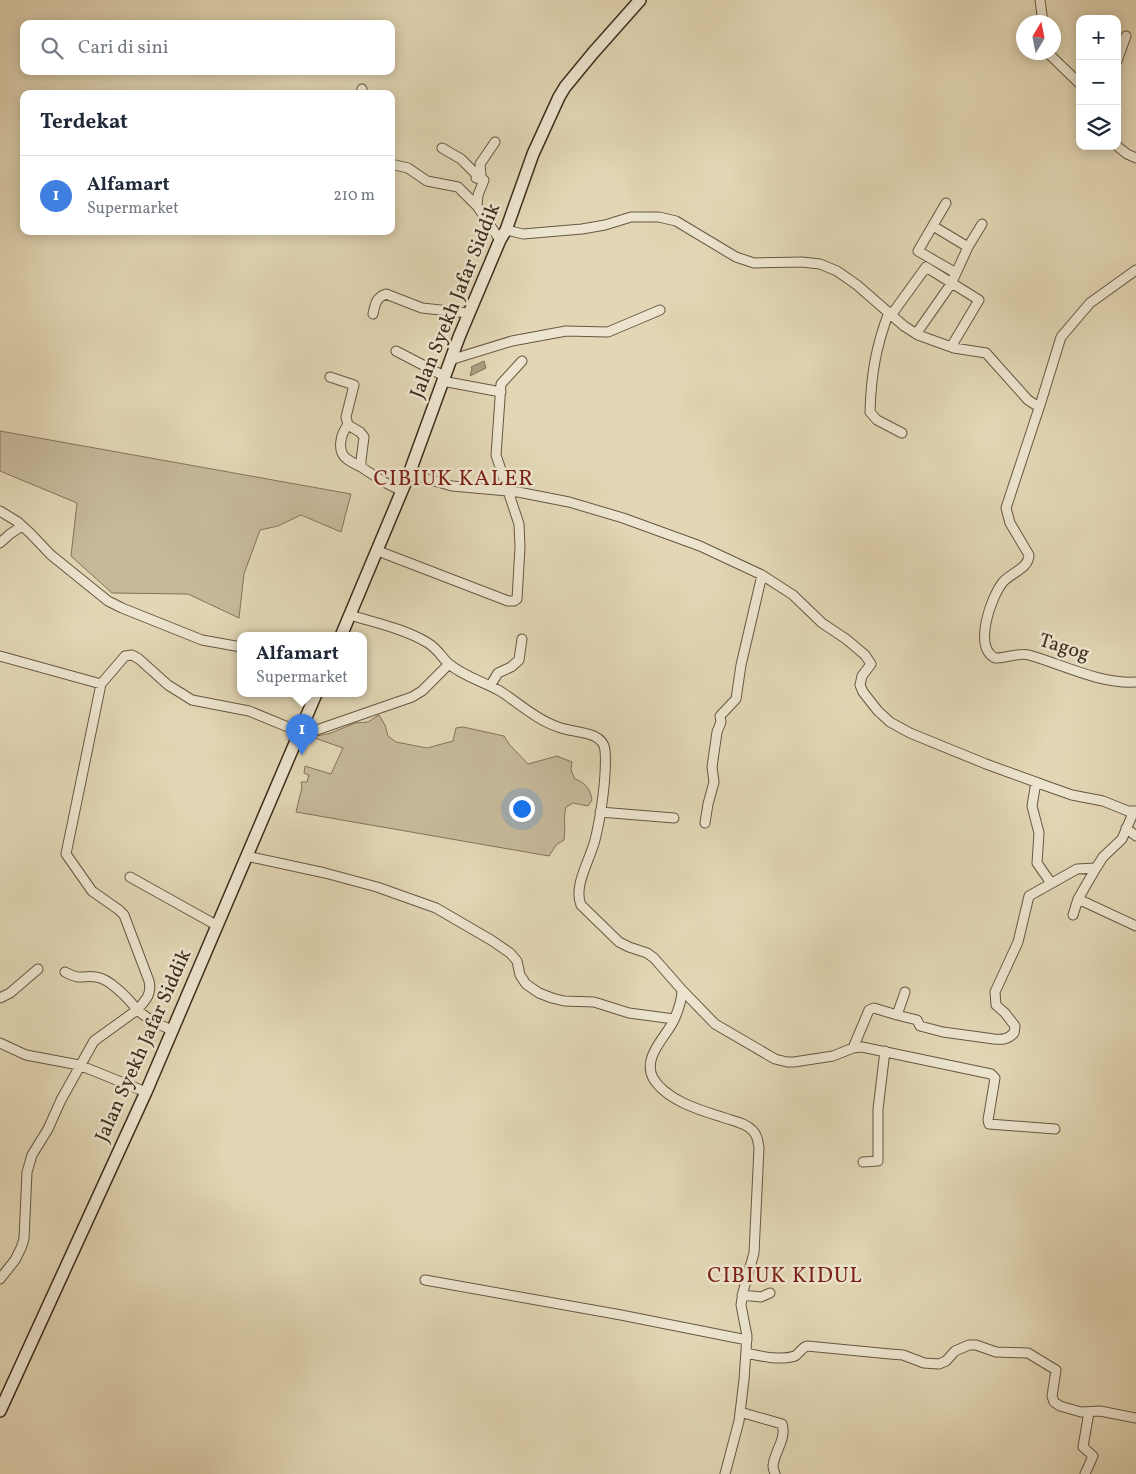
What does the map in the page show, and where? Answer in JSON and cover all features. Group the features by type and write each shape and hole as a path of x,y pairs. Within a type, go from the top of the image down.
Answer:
{"main road":[{"name":"Jalan Syekh Jafar Siddik","path":"343,632 409,474 468,313 503,235 533,154 559,97 582,67 640,0"},
{"name":"Jalan Syekh Jafar Siddik","path":"0,1411 4,1391 146,1092 216,924 315,697"}],"street":[{"path":"1040,0 1042,15"},
{"path":"1117,60 1126,36"},
{"path":"1056,60 1076,78"},
{"path":"477,206 478,195 484,180 476,178 479,177 482,171 480,164 495,142"},
{"path":"442,148 461,159 479,177"},
{"path":"1121,150 1136,158"},
{"path":"395,165 408,168 427,181 458,187 503,235 582,229 605,225 631,217 668,218 684,224 736,257 754,263 802,262 830,267 857,286 916,334 951,347 986,353 1028,400 1039,407 1056,349 1064,333 1090,303 1136,270"},
{"path":"946,204 918,251 956,273"},
{"path":"916,334 951,284 968,247 982,224"},
{"path":"933,226 968,247"},
{"path":"902,433 877,420 870,412 873,366 877,345 891,313 926,267 978,300 951,347"},
{"path":"373,314 377,301 386,294 422,308 468,313"},
{"path":"450,360 512,341 557,332 608,332 660,310"},
{"path":"396,351 443,378 501,392"},
{"path":"378,551 508,601 514,601 518,596 519,524 496,458 501,384 522,360"},
{"path":"330,376 354,385 346,417 348,425 364,437 361,467"},
{"name":"Tagog","path":"1039,407 1006,508 1007,517 1030,558 1026,564 1007,578 998,590 985,626 988,653 994,658 1020,654 1029,655 1061,667 1124,682 1136,682"},
{"path":"348,425 343,430 341,440 345,458 402,491"},
{"path":"409,474 452,486 508,491 569,502 623,518 700,546 762,575 792,595 822,623 846,639 865,656 872,664 862,676 860,684 863,692 878,711 890,722 910,733 1064,793 1103,801 1128,811 1135,811 1122,839 1096,868 1078,899 1072,915"},
{"path":"0,510 22,526 50,555 98,594 115,604 202,640 237,647"},
{"path":"0,543 22,526"},
{"path":"705,822 714,782 712,767 717,732 721,722 720,716 735,701 737,695 762,575"},
{"path":"350,615 416,636 435,647 449,664 490,686 544,722 589,734 600,740 605,750 600,812 595,840 578,890 581,905 619,942 647,953 654,958 682,990 724,1031 780,1061 794,1062 833,1056 853,1048 870,1048 994,1076 988,1122 994,1125 1020,1125 1055,1129"},
{"path":"490,686 496,674 512,667 519,660 522,639"},
{"path":"0,1279 19,1254 24,1240 24,1207 29,1163 48,1129 79,1064 94,1041 137,1010 149,995 150,986 125,919 119,910 92,891 66,854 101,684 125,656 132,655 139,659 168,686 187,698 249,711 300,732 314,732 412,697 422,691 449,664"},
{"path":"0,656 101,684"},
{"path":"1036,782 1032,806 1039,833 1037,863 1051,883"},
{"path":"600,812 674,818"},
{"path":"1126,828 1136,836"},
{"path":"246,856 325,873 377,887 436,908 491,940 510,954 517,961 522,978 526,984 539,993 564,1001 594,1002 628,1013 674,1019"},
{"path":"853,1048 869,1010 874,1008 917,1020 920,1026 943,1032 1001,1040 1011,1036 1014,1033 1015,1026 996,1005 995,992 1018,942 1029,896 1077,869 1096,868"},
{"path":"130,877 216,924"},
{"path":"1078,899 1136,926"},
{"path":"0,998 10,993 38,969"},
{"path":"65,972 81,978 100,977 153,1022 172,1030"},
{"path":"682,990 679,1007 674,1019 652,1057 651,1071 656,1083 670,1095 686,1103 747,1126 757,1136 760,1148 756,1243 751,1270 742,1295 741,1309 747,1340 740,1412 725,1474"},
{"path":"898,1015 905,992"},
{"path":"0,1043 26,1055 79,1064 146,1092"},
{"path":"864,1162 876,1162 878,1160 878,1109 885,1051"},
{"path":"425,1280 747,1340"},
{"path":"742,1295 761,1297 770,1293"},
{"path":"746,1353 784,1358 797,1355 803,1347 807,1346 903,1355 924,1362 940,1364 946,1361 955,1351 972,1344 996,1352 1024,1352 1056,1370 1052,1396 1056,1404 1066,1408 1089,1412 1100,1411 1136,1418"},
{"path":"740,1412 782,1424 784,1428 781,1445 773,1466 774,1474"},
{"path":"1085,1474 1093,1456 1083,1447 1089,1412"}],"shaded area":[{"path":"484,361 486,368 470,376 471,367"},
{"path":"0,431 351,494 341,532 301,515 278,526 260,530 244,574 239,618 188,594 112,593 71,556 77,503 0,471"},
{"path":"379,715 385,725 388,736 396,742 427,748 453,741 456,728 463,727 504,736 528,764 557,756 572,762 571,770 575,779 587,787 592,800 588,806 573,803 566,807 564,840 556,845 549,856 296,812 302,787 301,782 307,782 309,775 304,773 305,766 331,774 343,748 312,737 331,733 355,723 368,722"}],"place":[{"name":"Alfamart","path":"302,755"}],"district":[{"name":"CIBIUK KALER","path":"454,479"},
{"name":"CIBIUK KIDUL","path":"785,1276"}]}
